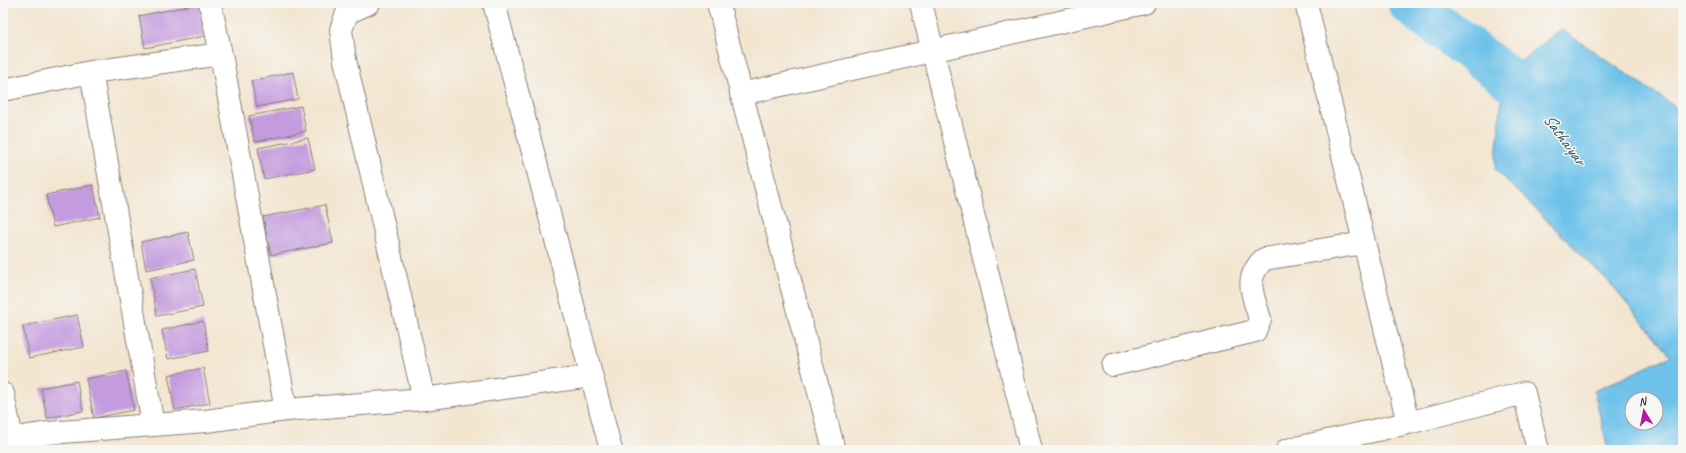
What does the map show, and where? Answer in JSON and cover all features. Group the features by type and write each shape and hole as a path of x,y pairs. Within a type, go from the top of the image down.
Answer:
{"street":[{"path":"210,3 221,54 286,410"},
{"path":"369,3 347,13 341,30 345,60 424,399"},
{"path":"494,3 611,450"},
{"path":"718,3 834,450"},
{"path":"922,3 1031,450"},
{"path":"741,94 1144,3"},
{"path":"1306,3 1408,423"},
{"path":"3,90 92,72 221,54"},
{"path":"92,72 153,425"},
{"path":"1114,365 1245,335 1255,331 1260,319 1250,285 1255,267 1264,259 1364,243"},
{"path":"3,394 8,439 48,433 206,421 286,410 424,399 591,376"},
{"path":"1287,450 1408,423 1524,393 1538,450"}],"water":[{"path":"1561,29 1683,112 1683,450 1608,450 1594,391 1671,356 1607,280 1495,169 1504,75"}],"building":[{"path":"203,3 210,35 145,48 139,16"},
{"path":"293,72 298,99 257,107 251,81"},
{"path":"301,106 306,131 255,142 249,116"},
{"path":"308,138 315,169 264,179 258,148"},
{"path":"93,185 100,217 53,227 46,195"},
{"path":"325,205 333,243 271,255 263,217"},
{"path":"188,232 194,260 146,270 141,242"},
{"path":"195,269 203,307 157,316 150,278"},
{"path":"77,315 84,347 29,358 23,326"},
{"path":"203,321 209,351 168,359 162,330"},
{"path":"203,368 210,403 175,410 168,375"},
{"path":"126,371 134,410 94,418 86,379"},
{"path":"77,381 83,411 47,418 41,388"}],"waterway":[{"name":"Sathaiyar","path":"1409,3 1536,99 1547,115"}]}
